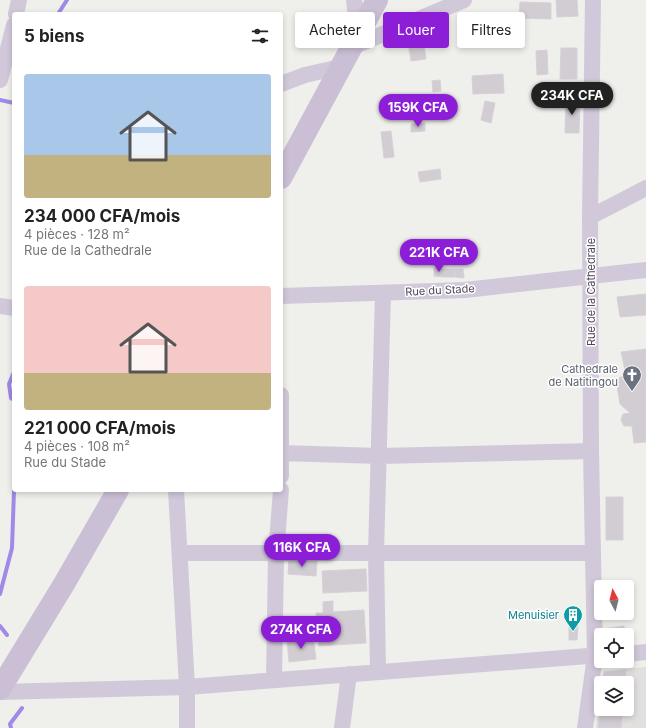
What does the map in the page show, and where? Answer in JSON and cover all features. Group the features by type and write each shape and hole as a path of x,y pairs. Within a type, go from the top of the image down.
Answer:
{"street":[{"path":"16,12 18,0"},
{"path":"354,0 354,12"},
{"path":"371,12 377,0"},
{"path":"375,33 464,0"},
{"name":"Rue de la Cathedrale","path":"593,0 590,217 591,451 593,553 597,628"},
{"path":"0,80 7,59 12,35"},
{"path":"283,174 351,48"},
{"path":"283,83 305,74 340,67"},
{"path":"590,217 646,188"},
{"name":"Rue du Stade","path":"283,296 465,290 646,270"},
{"path":"378,672 376,553 383,293"},
{"path":"0,306 12,308"},
{"path":"283,453 379,456 591,451"},
{"path":"0,691 117,492"},
{"path":"176,492 187,687 187,728"},
{"path":"274,680 276,554 281,492"},
{"path":"180,553 593,553"},
{"path":"634,653 646,652"},
{"path":"0,691 187,687 594,656"},
{"name":"Rue de la Cathedrale","path":"585,728 596,668"},
{"path":"342,728 349,674"}],"shaded area":[{"path":"646,667 646,728 596,728 598,716 634,716 634,676 603,676 603,671"}],"building":[{"path":"556,0 577,0 578,16 557,17"},
{"path":"520,2 551,3 551,19 525,18 525,12 519,12"},
{"path":"409,48 424,48 426,59 411,61"},
{"path":"561,48 577,48 577,79 560,79"},
{"path":"547,50 548,74 537,75 536,51"},
{"path":"503,74 504,93 473,94 472,76"},
{"path":"440,80 441,91 433,92 432,81"},
{"path":"566,99 580,99 579,133 565,133"},
{"path":"485,101 495,103 491,123 481,120"},
{"path":"425,123 425,131 411,132 411,124"},
{"path":"391,131 394,157 384,158 381,132"},
{"path":"440,169 441,179 420,182 418,172"},
{"path":"434,268 443,269 444,277 434,276"},
{"path":"443,269 455,269 455,277 444,277"},
{"path":"455,269 463,269 464,278 455,277"},
{"path":"646,294 646,315 620,317 617,297"},
{"name":"Cathedrale de Natitingou","path":"646,349 646,442 634,443 632,426 624,426 621,420 623,414 630,413 620,404 616,380 626,374 621,352"},
{"path":"606,497 623,497 623,540 606,540"},
{"path":"289,559 317,561 316,576 288,574"},
{"path":"366,569 367,591 323,593 322,571"},
{"path":"333,601 333,612 364,610 366,643 319,646 316,613 323,613 323,602"},
{"name":"Menuisier","path":"569,624 578,625 577,640 569,640"},
{"path":"624,626 624,628 610,628"},
{"path":"313,637 316,659 289,662 287,640"},
{"path":"626,670 626,676 604,676 604,672"},
{"path":"599,716 622,716 621,728 598,728"}],"waterway":[{"path":"59,12 67,0"},
{"path":"0,100 12,103"},
{"path":"12,377 9,384 12,399"},
{"path":"0,594 12,548 14,492"},
{"path":"0,626 7,635"},
{"path":"11,728 10,724 22,708"}],"place":[{"name":"Cathedrale de Natitingou","path":"632,392"},
{"name":"Menuisier","path":"573,632"}]}
